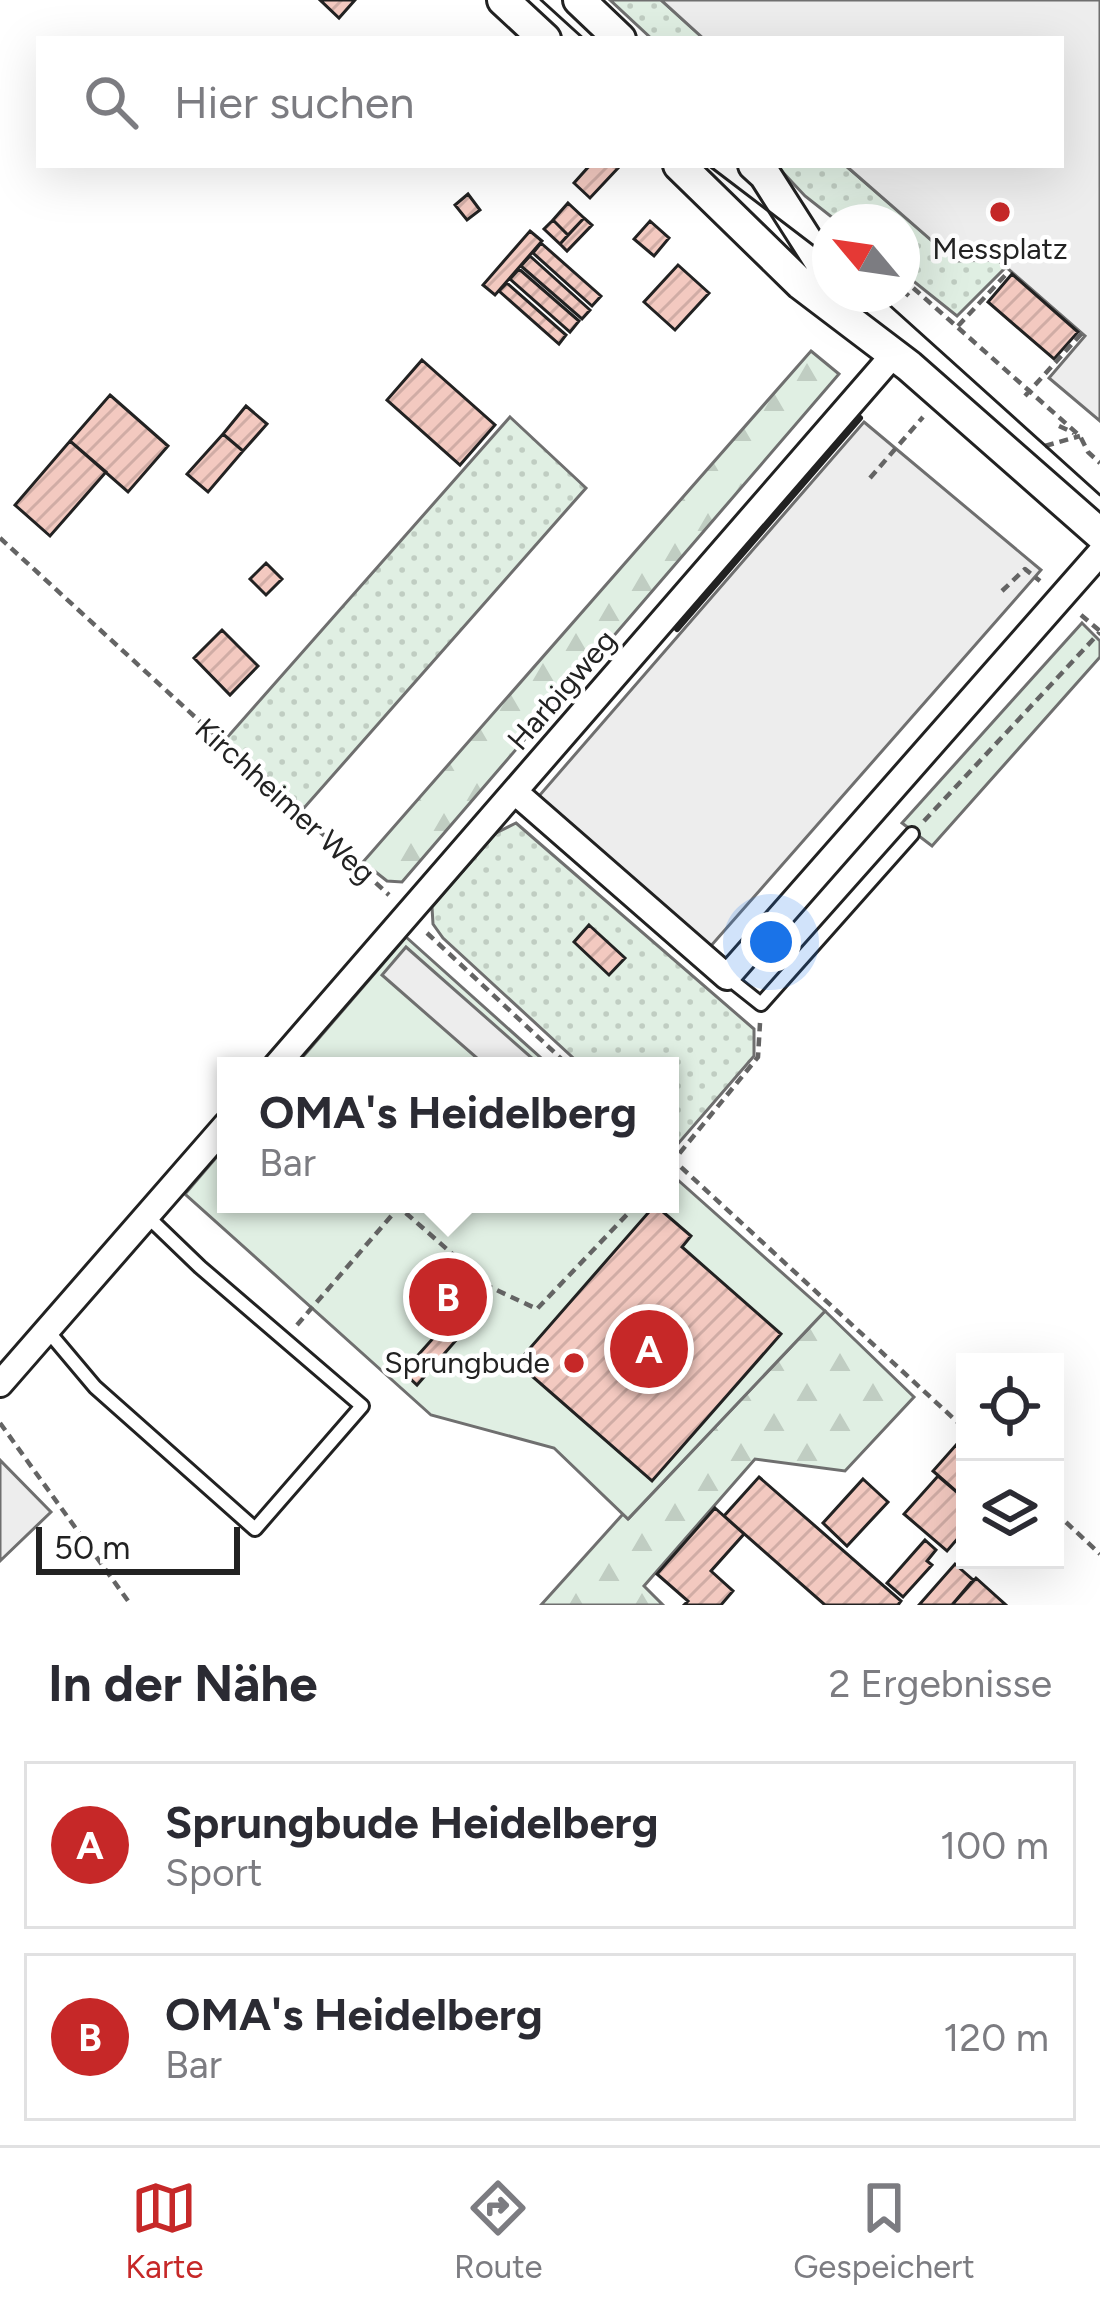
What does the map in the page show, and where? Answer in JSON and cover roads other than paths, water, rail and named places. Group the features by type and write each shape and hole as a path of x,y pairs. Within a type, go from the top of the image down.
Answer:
{"street":[{"path":"503,0 542,36"},
{"path":"579,0 617,36"},
{"path":"682,168 801,284 894,354 1094,529"},
{"path":"757,168 812,249"},
{"path":"858,312 894,354"},
{"name":"Harbigweg","path":"284,1057 894,354"},
{"path":"515,792 727,977 1100,553"},
{"path":"0,1384 217,1136"}],"lane":[{"path":"727,977 761,1004 912,834"},
{"path":"47,1330 95,1387 255,1529 362,1406 200,1267 148,1216"}],"tram line":[{"path":"541,0 581,36"},
{"path":"712,168 812,244"},
{"path":"897,312 1100,495"}],"place":[{"name":"Messplatz","path":"1000,212"},
{"name":"OMA's Heidelberg","path":"448,1297"},
{"name":"Sprungbude Heidelberg","path":"649,1349"},
{"name":"Sprungbude","path":"574,1363"}]}
